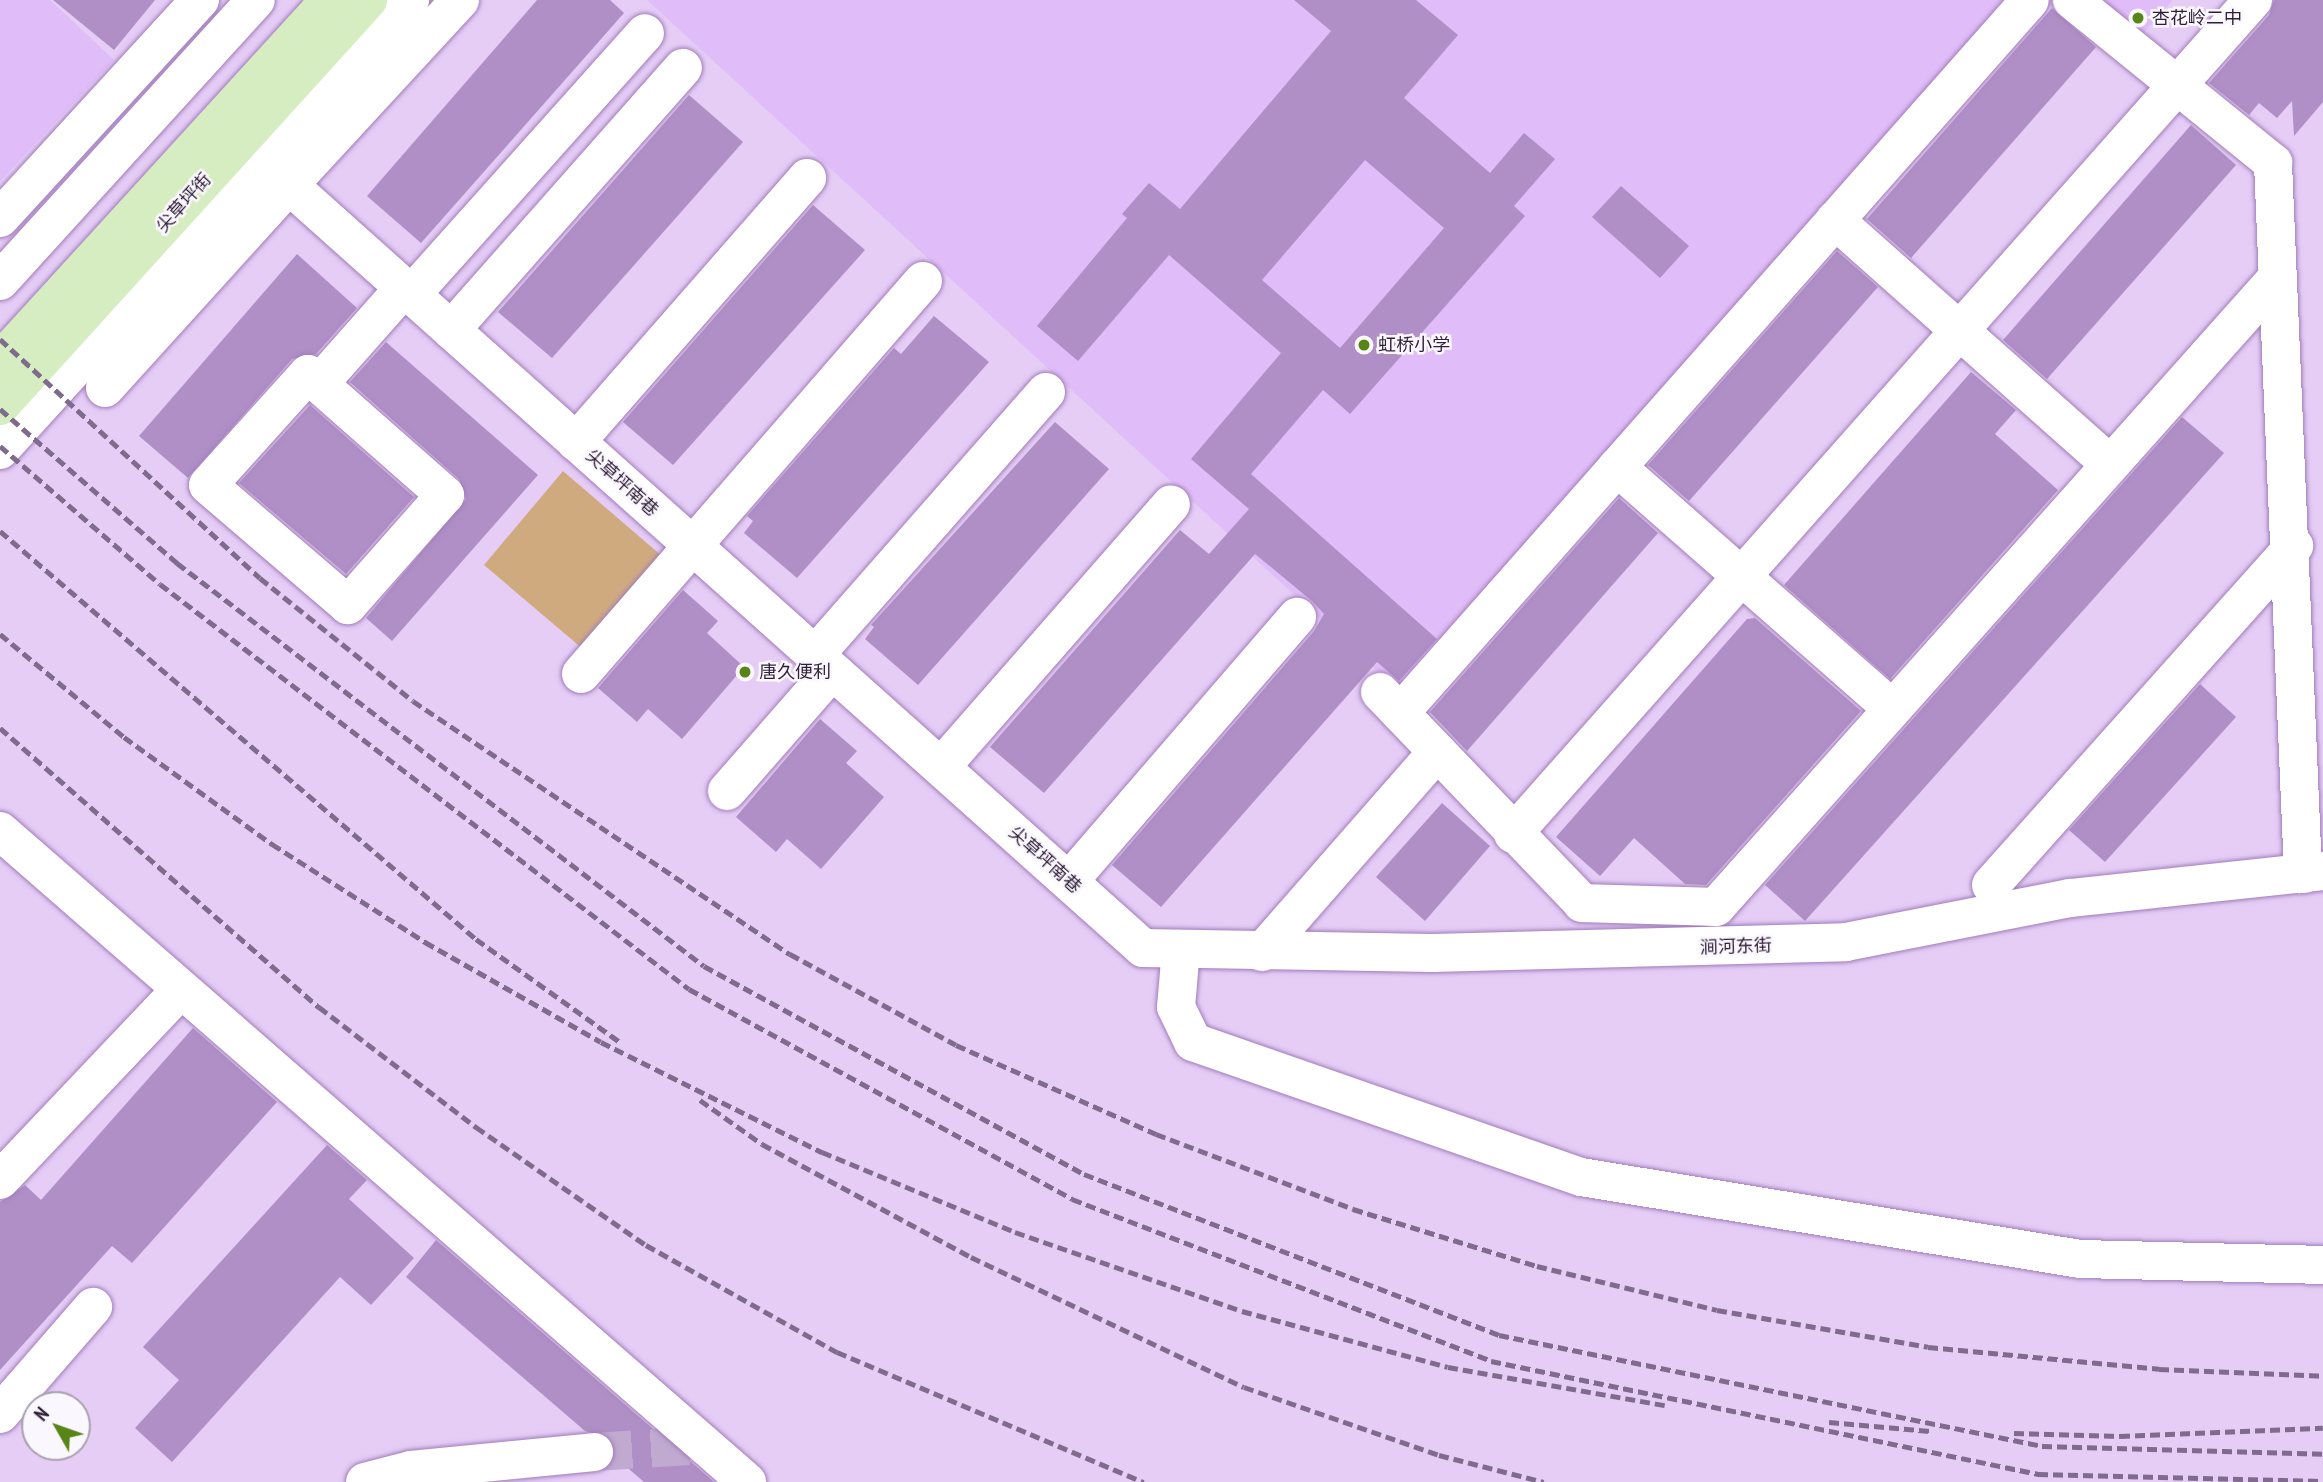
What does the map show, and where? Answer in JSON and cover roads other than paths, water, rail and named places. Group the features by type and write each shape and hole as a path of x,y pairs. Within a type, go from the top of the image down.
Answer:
{"main road":[{"name":"尖草坪街","path":"0,361 330,0"},
{"name":"尖草坪街","path":"0,406 368,0"}],"street":[{"path":"8,197 200,0"},
{"path":"0,281 256,0"},
{"path":"0,450 410,0"},
{"path":"105,388 460,0"},
{"path":"2030,0 1617,467 1390,702 1513,834 1583,903 1716,907 2278,277"},
{"path":"2072,0 2273,163 2292,549 2313,872"},
{"path":"1513,834 2179,88 2253,0"},
{"path":"319,384 645,33"},
{"path":"451,330 683,68"},
{"path":"576,442 807,178"},
{"name":"尖草坪南巷","path":"289,185 1143,948"},
{"path":"1835,220 2110,464"},
{"path":"581,674 923,281"},
{"path":"308,374 319,384 445,495 348,605 208,485 308,374"},
{"path":"727,791 824,663 1046,392"},
{"path":"1617,467 1892,709"},
{"path":"941,767 1171,504"},
{"path":"1991,885 2292,549"},
{"path":"1069,881 1297,617"},
{"path":"1262,952 1437,752"},
{"path":"6,847 181,989 747,1482"},
{"name":"涧河东街","path":"1143,948 1262,952 1648,951 1846,942 2070,898 2313,872"},
{"path":"1181,949 1176,1007 1193,1042 1581,1177 2080,1259 2323,1265"},
{"path":"0,1180 181,989"},
{"path":"0,1414 93,1307"},
{"path":"365,1482 411,1470 594,1452"}],"tunnel":[{"path":"594,1452 705,1445"}],"railway":[{"path":"0,339 260,578 413,701 790,954 956,1045 1156,1134 1353,1209 1537,1266 1717,1310 1928,1347 2159,1369 2323,1376"},
{"path":"0,409 177,563 704,966 1084,1174 1499,1335 2042,1446 2323,1454"},
{"path":"0,446 160,584 689,989 1072,1199 1491,1361 2038,1474 2323,1481"},
{"path":"0,531 476,939 621,1043"},
{"path":"0,634 124,737 272,844 425,942 601,1042 822,1152 1015,1232 1242,1311 1448,1367 1669,1406"},
{"path":"0,728 319,1007 476,1127 646,1245 837,1352 1144,1482"},
{"path":"700,1100 762,1144 971,1257 1244,1387 1439,1455 1544,1482"},
{"path":"1829,1422 1930,1431"},
{"path":"2014,1433 2120,1436 2323,1428"}],"place":[{"name":"杏花岭二中","path":"2138,18"},
{"name":"虹桥小学","path":"1364,345"},
{"name":"唐久便利","path":"745,672"}]}
